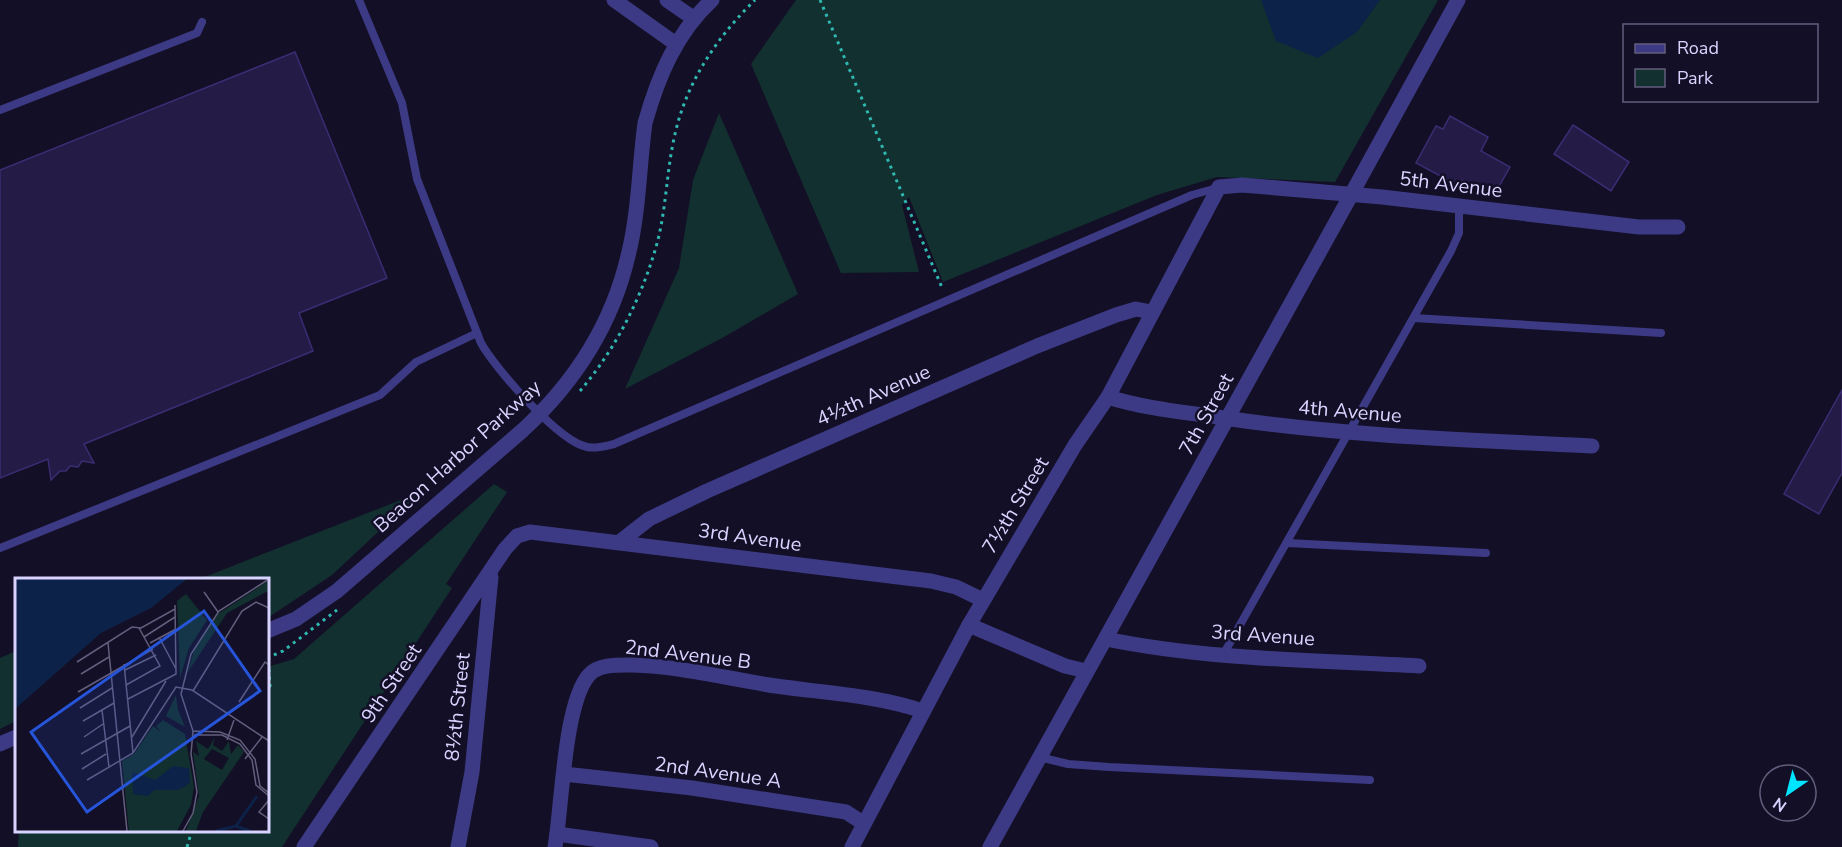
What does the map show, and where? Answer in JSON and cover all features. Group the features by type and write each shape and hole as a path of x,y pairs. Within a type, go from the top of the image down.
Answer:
{"street":[{"path":"614,0 676,44"},
{"path":"666,0 693,18"},
{"name":"Beacon Harbor Parkway","path":"268,631 296,620 337,591 542,413 578,370 616,294 633,231 645,123 662,73 676,44 693,18 712,0"},
{"name":"7th Street","path":"990,847 1458,0"},
{"name":"5th Avenue","path":"1219,187 1242,185 1639,227 1678,227"},
{"name":"7½th Street","path":"852,847 969,625 1075,445 1108,397 1219,187"},
{"name":"4½th Avenue","path":"621,541 649,519 707,491 1036,346 1136,309 1151,312"},
{"name":"4th Avenue","path":"1108,397 1131,405 1348,433 1592,446"},
{"name":"3rd Avenue","path":"511,541 530,532 621,541 931,581 956,587 983,600"},
{"name":"9th Street","path":"304,847 511,541"},
{"name":"8½th Street","path":"458,847 472,772 487,594 492,571"},
{"path":"969,625 1065,666 1086,671"},
{"name":"3rd Avenue","path":"1106,639 1140,646 1223,655 1419,666"},
{"name":"2nd Avenue B","path":"556,841 577,697 589,674 605,667 632,665 882,699 923,711"},
{"path":"0,744 15,737"},
{"name":"2nd Avenue A","path":"564,774 692,788 846,812 863,823"},
{"path":"556,841 651,847"}],"lane":[{"path":"359,0 402,103 417,179 477,333 492,363 542,413 579,444 587,447 603,447 1192,195 1219,187"},
{"path":"0,110 197,33 202,22"},
{"path":"1223,655 1414,318 1459,233 1459,207"},
{"path":"1414,318 1661,333"},
{"path":"0,548 380,394 416,362 477,333"},
{"path":"1287,543 1486,553"},
{"path":"1039,757 1068,764 1108,767 1370,780"}],"path":[{"path":"579,393 621,331 646,276 663,216 675,131 691,87 723,34 755,0"},
{"path":"820,0 948,300"},
{"path":"268,691 270,686 268,658 298,640 338,609"},
{"path":"187,847 192,832"}],"green space":[{"path":"796,0 1438,0 1335,182 1217,177 1157,195 943,282 909,197 902,205 919,272 841,273 751,64"},
{"path":"719,113 798,294 724,337 625,389 679,268 693,180"},
{"path":"494,484 507,492 446,584 452,588 282,847 18,847 19,832 268,832 268,667 294,659"},
{"path":"421,492 332,575 269,617 268,578 202,578"},
{"path":"15,651 15,722 0,729 0,658"}],"water":[{"path":"1261,0 1380,0 1357,32 1318,58 1276,41"}],"building":[{"path":"295,52 387,278 299,313 313,351 84,444 94,463 82,461 78,467 70,466 66,471 60,471 51,480 48,459 0,478 0,170"},
{"path":"1450,116 1488,137 1481,151 1510,167 1493,197 1462,180 1459,186 1416,163 1436,126 1443,129"},
{"path":"1573,125 1629,162 1611,191 1554,154"},
{"path":"1842,390 1842,473 1819,514 1784,494"}]}
